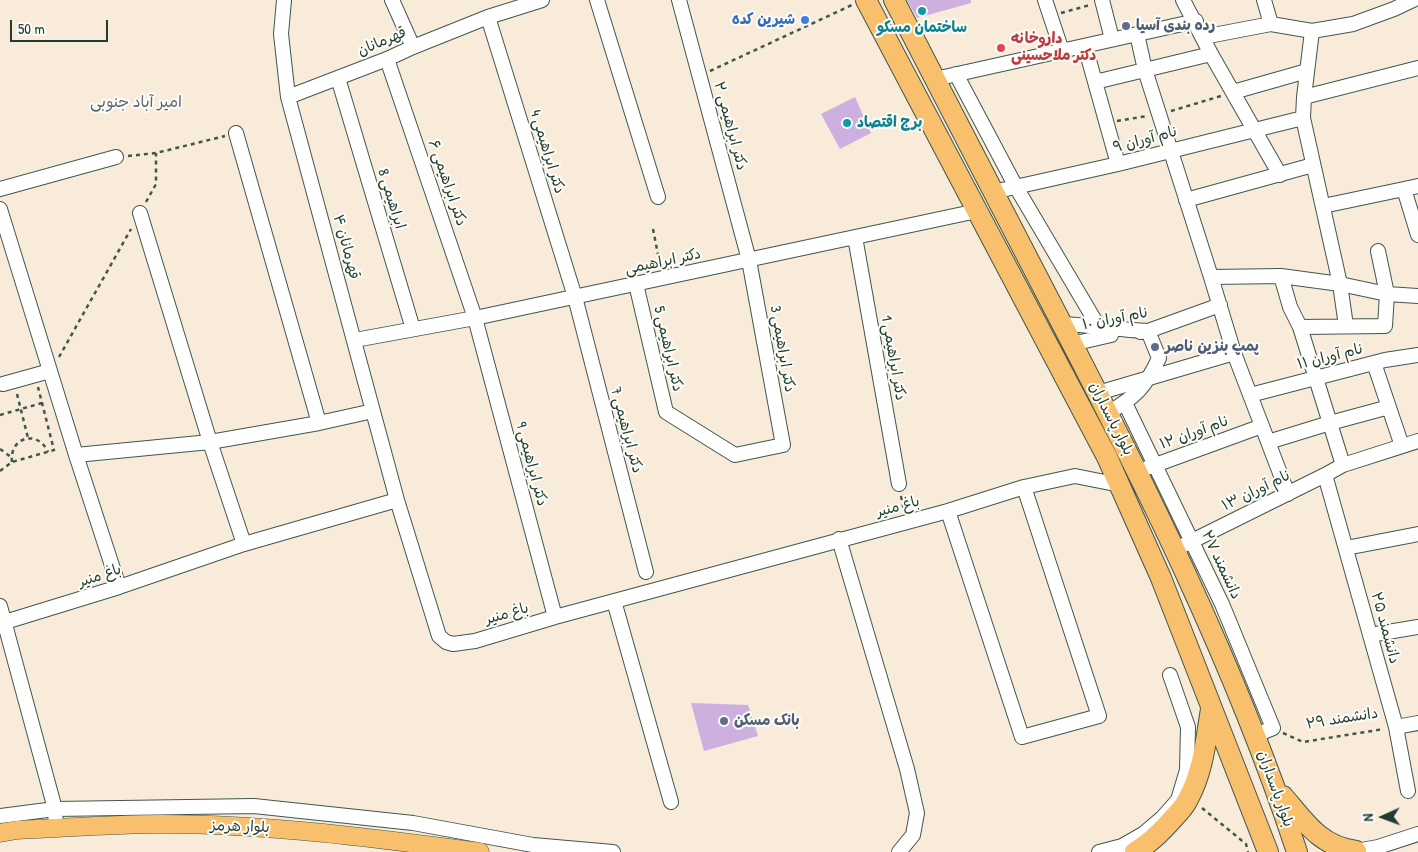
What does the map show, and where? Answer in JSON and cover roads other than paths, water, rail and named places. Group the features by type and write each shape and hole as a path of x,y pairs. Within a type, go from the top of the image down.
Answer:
{"highway":[{"name":"بلوار پاسداران","path":"894,0 1108,413 1147,468 1183,545 1264,732 1276,788 1297,852"},
{"name":"بلوار پاسداران","path":"860,2 1029,307 1120,485 1161,578 1268,852"},
{"path":"1135,852 1145,846 1164,828 1189,798 1198,777 1206,745 1212,707"},
{"path":"1276,788 1315,833 1327,843 1342,849 1356,851"}],"main road":[{"name":"بلوار هرمز","path":"0,833 161,824 274,828 381,838 480,852"}],"street":[{"name":"قهرمانان ۴","path":"284,0 281,34 288,97 397,500"},
{"path":"392,0 413,47"},
{"name":"قهرمانان","path":"288,97 488,17 506,5 542,0"},
{"path":"597,0 658,197"},
{"name":"دکتر ابراهیمی ۲","path":"679,0 749,260"},
{"path":"1045,0 1062,51"},
{"path":"1183,0 1196,21 1211,54 1280,175"},
{"path":"1264,0 1272,24"},
{"path":"1203,37 1272,24 1312,31 1353,24 1392,5 1414,0"},
{"path":"1102,1 1112,39"},
{"name":"دکتر ابراهیمی 4","path":"488,17 575,297"},
{"path":"935,79 1196,21"},
{"path":"1312,31 1303,118 1340,284 1346,326"},
{"path":"1137,34 1145,70 1169,150 1211,276 1234,353 1288,494"},
{"path":"1085,46 1118,164"},
{"path":"1095,82 1211,54"},
{"name":"دکتر ابراهیمی ۶","path":"387,59 476,318"},
{"path":"1304,97 1418,68"},
{"path":"1233,92 1307,70"},
{"path":"956,74 1016,187 1101,331"},
{"name":"ابراهیمی 8","path":"338,78 412,330"},
{"name":"نام آوران ۹","path":"993,192 1118,164 1303,118"},
{"path":"236,133 319,423"},
{"path":"0,189 116,157"},
{"path":"1186,200 1313,165"},
{"path":"1323,206 1411,187 1418,235"},
{"path":"0,210 119,587"},
{"name":"دکتر ابراهیمی","path":"355,340 476,318 977,211"},
{"path":"140,213 210,442 244,544"},
{"name":"دکتر ابراهیمی 1","path":"855,237 899,484"},
{"path":"1300,327 1385,326 1387,294 1378,251"},
{"name":"دکتر ابراهیمی 3","path":"749,260 783,445"},
{"path":"1211,276 1281,276 1340,284 1387,294 1418,296"},
{"path":"1281,276 1290,307 1300,327 1343,465"},
{"name":"دکتر ابراهیمی 5","path":"636,284 666,412 735,455 783,445"},
{"name":"دکتر ابراهیمی 7","path":"575,297 646,572"},
{"name":"نام آوران ۱۰","path":"1072,344 1101,331 1148,330 1220,305"},
{"name":"دکتر ابراهیمی 9","path":"476,318 555,617"},
{"path":"1062,324 1101,331"},
{"path":"1108,413 1125,403 1138,392 1150,377 1159,358 1148,330"},
{"path":"1098,393 1234,353"},
{"name":"نام آوران ۱۱","path":"1250,395 1374,362 1418,355"},
{"path":"1374,362 1402,446"},
{"path":"8,382 50,371"},
{"path":"1125,403 1147,468"},
{"path":"1268,442 1330,423 1389,408"},
{"path":"76,455 210,442 319,423 373,411"},
{"name":"نام آوران ۱۲","path":"1147,468 1262,426"},
{"name":"نام آوران ۱۳","path":"1183,545 1343,465 1418,441"},
{"name":"دانشمند ۲۵","path":"1325,475 1396,727 1408,792"},
{"name":"باغ منیر","path":"5,622 119,587 244,544 397,500 439,636 446,642 453,644 475,641 555,617 948,510 1024,487 1075,476 1120,485"},
{"path":"948,510 1022,737 1100,716 1024,487"},
{"path":"1346,548 1418,534"},
{"path":"839,539 907,770 917,813 914,835 899,852"},
{"path":"614,601 671,802"},
{"path":"0,606 55,809 56,829"},
{"path":"1370,635 1418,627"},
{"path":"1099,852 1122,846 1143,834 1163,817 1178,800 1187,770 1188,726 1170,675"},
{"name":"دانشمند ۲۹","path":"1396,727 1418,723"},
{"path":"0,816 55,809 254,806 413,823 533,844 613,852"},
{"path":"1356,851 1378,847 1418,834"}],"place":[{"name":"ساختمان مسکو","path":"922,11"},
{"name":"شیرین کده","path":"805,20"},
{"name":"رده بندی آسیا","path":"1126,26"},
{"name":"داروخانه دکتر ملاحسینی","path":"1001,48"},
{"name":"برج اقتصاد","path":"847,123"},
{"name":"پمپ بنزین ناصر","path":"1155,347"},
{"name":"بانک مسکن","path":"724,721"}],"district":[{"name":"امير آباد جنوبی","path":"136,103"}]}
